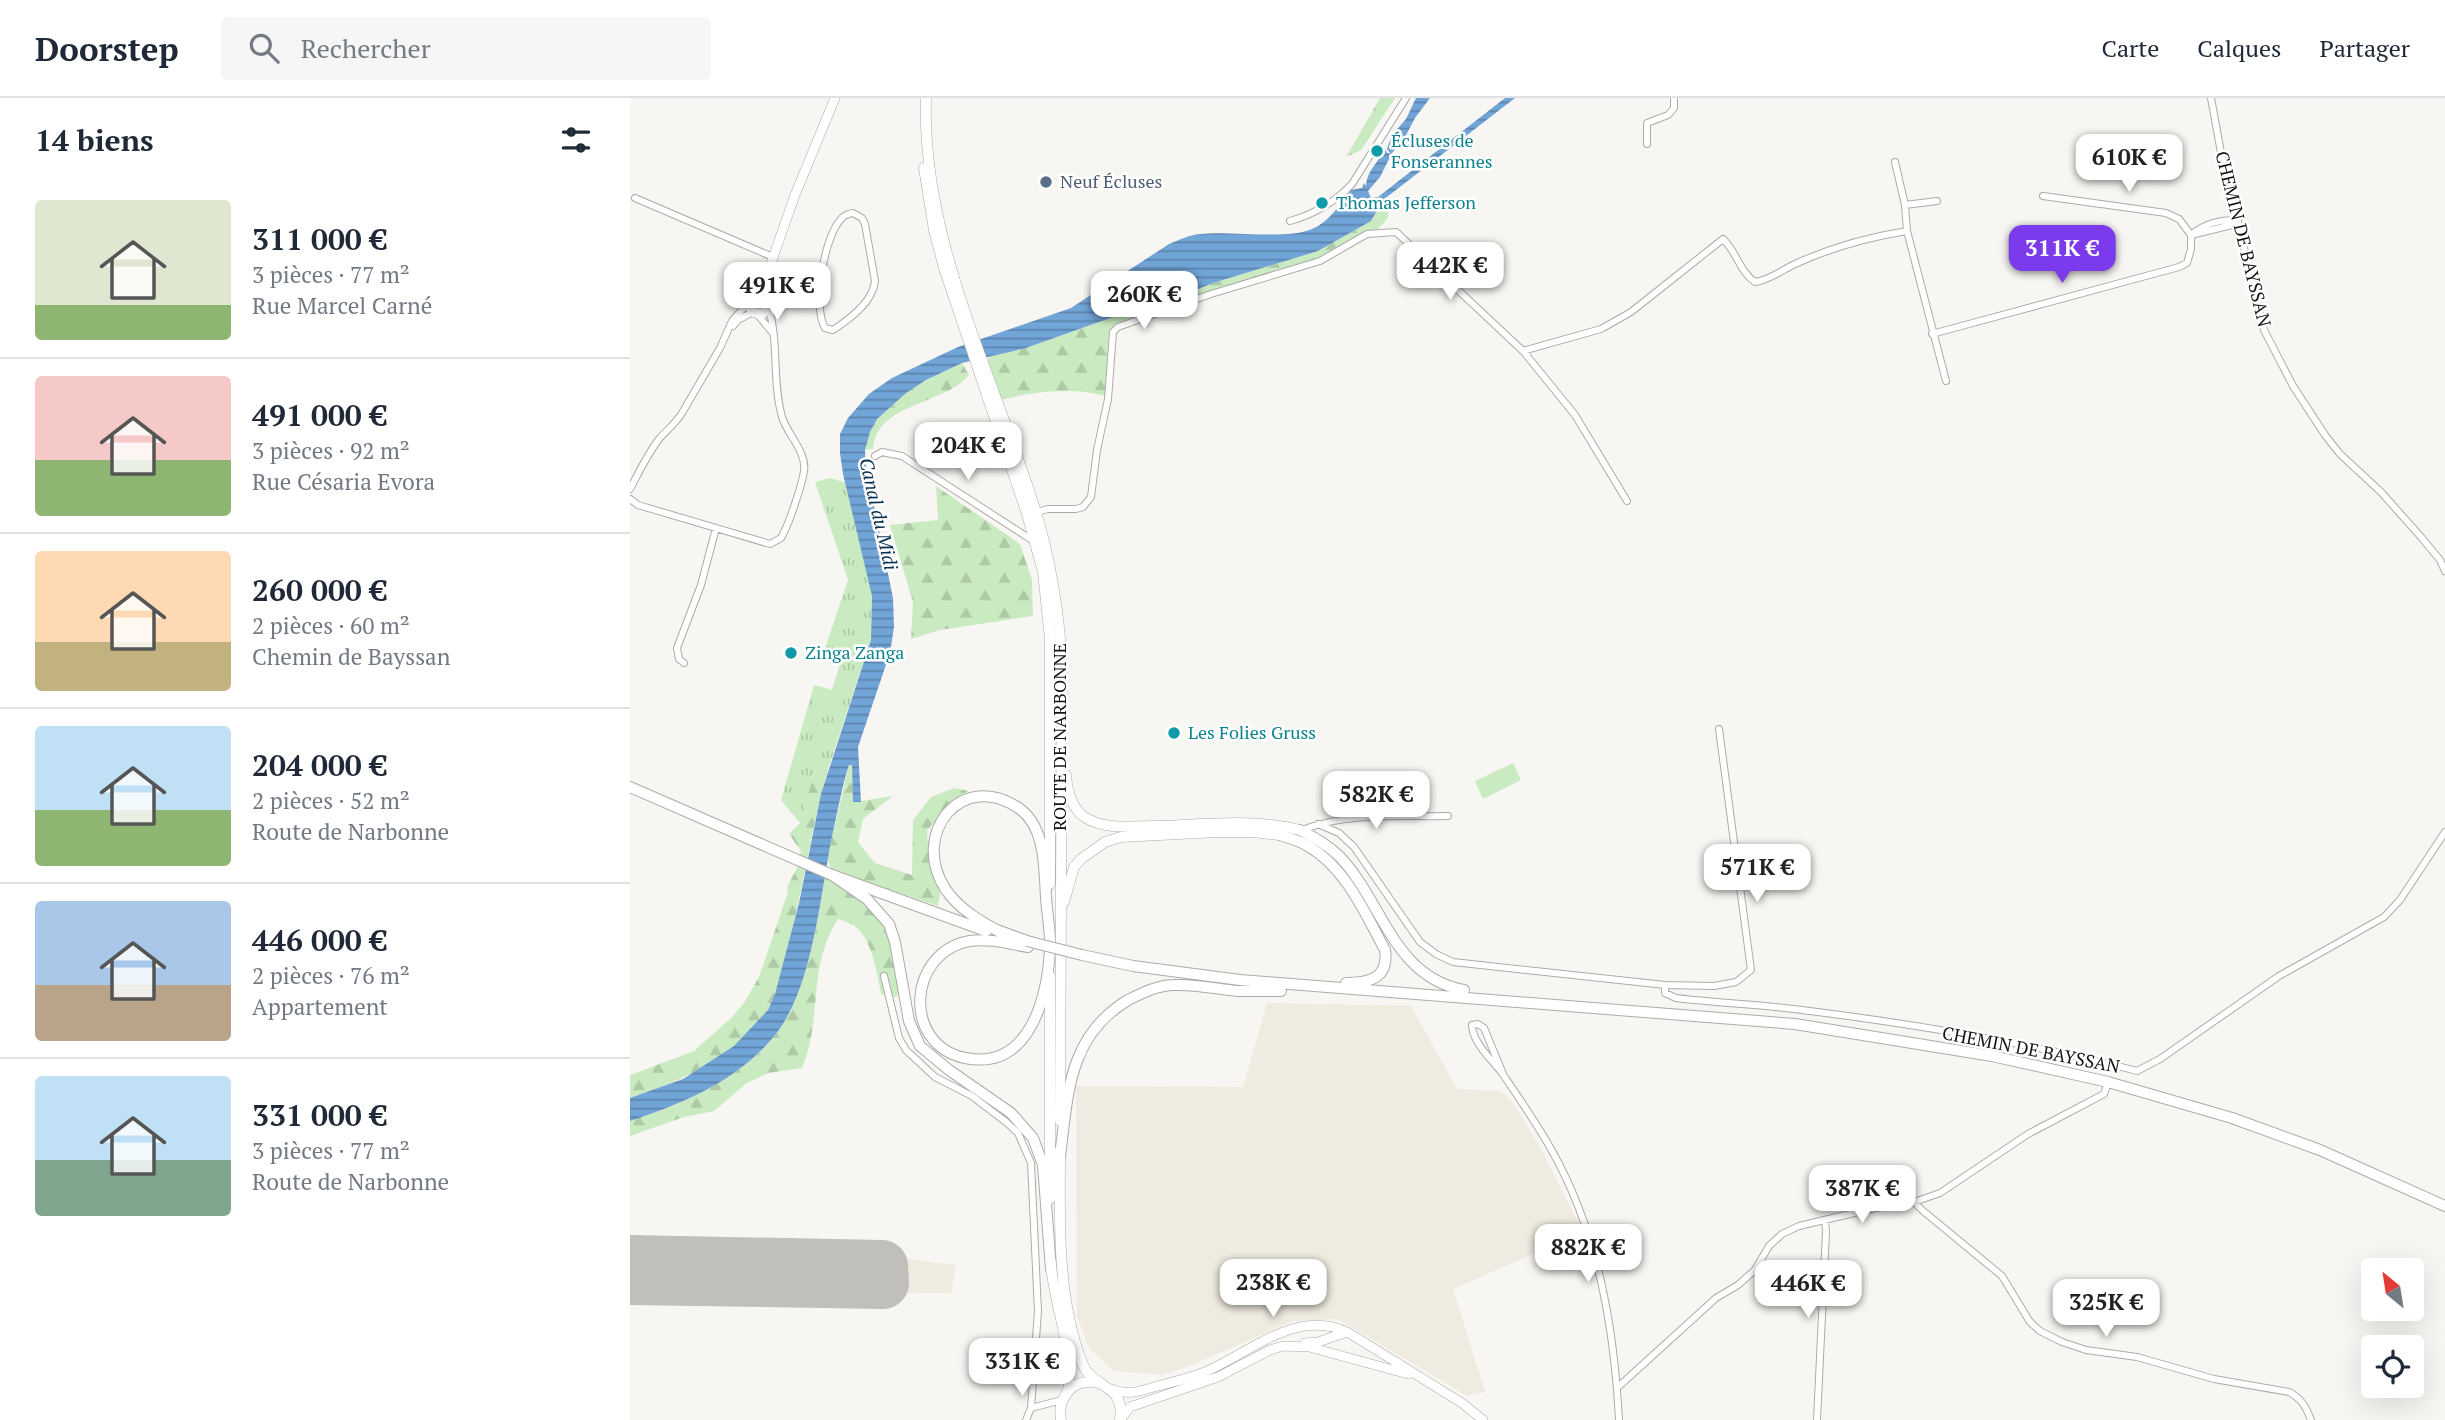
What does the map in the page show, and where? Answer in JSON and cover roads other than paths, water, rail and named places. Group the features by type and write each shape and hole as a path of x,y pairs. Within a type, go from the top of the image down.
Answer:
{"highway":[{"path":"630,784 832,873 1028,944 1148,975 1282,991"},
{"path":"1000,932 979,921 954,899 939,877 933,858 937,827 946,813 960,802 978,797 995,797 1011,803 1025,813 1034,828 1044,862 1050,950 1042,1001 1026,1037 999,1056 980,1060 963,1058 947,1051 932,1037 923,1022 919,999 922,981 929,967 940,955 971,941 1028,944"},
{"path":"1300,830 1322,841 1341,859 1354,875 1398,947 1415,967 1425,974 1452,988 1567,1004"},
{"path":"1240,980 1356,983 1383,972 1387,963 1385,950 1344,878 1327,859 1305,844 1280,835"},
{"path":"832,873 1028,944"},
{"path":"832,873 867,899 889,924 909,1021 920,1046 949,1070 1011,1113 1033,1138 1042,1165 1051,1269"},
{"path":"1082,959 1240,980 1796,1024 1992,1056 2108,1082 2220,1114 2320,1150 2445,1206"},
{"path":"1060,1156 1073,1069 1084,1042 1102,1020 1118,1007 1139,994 1173,985 1239,991 1430,999 1856,1034"}],"main road":[{"name":"ROUTE DE NARBONNE","path":"919,98 923,160 934,230 1048,556 1059,622 1062,703 1061,1257 1067,1311 1083,1365 1089,1375 1107,1386"},
{"name":"ROUTE DE NARBONNE","path":"926,98 927,141 936,203 969,330"},
{"name":"ROUTE DE NARBONNE","path":"1032,513 1035,542 1045,585 1050,639 1051,1269 1071,1369 1071,1382 1065,1396 1061,1419"},
{"path":"1062,703 1067,791 1083,817 1100,824 1124,826 1251,824 1283,825 1300,830"},
{"path":"1060,927 1067,887 1074,867 1088,852 1105,842 1142,835 1253,832 1280,835"},
{"path":"1065,1396 1083,1382 1107,1386 1120,1404 1120,1420"}],"street":[{"path":"753,310 754,294 769,270 835,98"},
{"path":"1290,221 1318,211 1352,184 1406,98"},
{"path":"1647,144 1647,123 1668,115 1674,108 1674,98"},
{"name":"CHEMIN DE BAYSSAN","path":"2211,98 2222,158 2264,330 2293,386 2340,454 2381,492 2440,560 2445,571"},
{"path":"1895,162 1905,205 1907,231 1946,381"},
{"path":"1932,334 2179,268 2187,262 2192,234 2179,219 2166,213 2043,196"},
{"path":"635,198 773,257"},
{"path":"1905,205 1937,201"},
{"path":"853,213 862,218 864,224 875,281 874,290 844,323 833,330 824,328 820,320 819,303 823,263 835,229 844,216 853,213"},
{"path":"2192,234 2199,228 2228,219 2238,221"},
{"path":"1523,351 1601,329 1631,312 1723,239 1731,246 1748,278 1755,282 1827,251 1882,235 1907,231"},
{"path":"1032,513 1076,509 1083,507 1091,497 1097,450 1108,399 1113,332 1118,327 1211,294 1320,261 1367,233 1396,233 1523,351 1575,415 1627,501"},
{"path":"630,499 638,505 770,544 784,534 804,470 800,454 783,420 779,398 775,337 769,303 769,270"},
{"path":"754,294 763,293 769,303"},
{"path":"769,303 819,303"},
{"path":"630,489 654,446 676,423 729,330 753,310 764,313 769,303"},
{"path":"753,310 775,337"},
{"path":"875,456 882,452 902,456 1035,542 1048,556"},
{"path":"684,663 679,659 677,648 701,585 716,528"},
{"path":"1318,824 1339,833 1354,848 1420,942 1436,954 1453,961 1665,985 1714,986 1736,982 1751,970 1719,729"},
{"path":"1280,835 1318,824 1379,817 1448,817"},
{"path":"1300,830 1305,844"},
{"name":"CHEMIN DE BAYSSAN","path":"1665,985 1665,993 1676,998 1878,1021 2003,1042 2137,1071 2160,1059 2279,976 2384,917 2400,900 2445,832"},
{"path":"884,976 899,1038 906,1050 935,1077 972,1096 1006,1122 1018,1133 1031,1163 1038,1311 1031,1408 1026,1420"},
{"path":"1503,1074 1484,1028 1478,1024 1472,1025 1471,1029 1480,1044 1503,1074 1551,1150 1588,1230 1611,1327 1619,1420"},
{"path":"1617,1388 1716,1298 1738,1285 1755,1270 1769,1246 1782,1234 1799,1226 1914,1202 1940,1193 2028,1134 2104,1094 2108,1082"},
{"path":"1914,1202 2002,1276 2018,1306 2040,1331 2086,1350 2137,1357 2214,1379 2289,1392 2299,1397 2311,1420"},
{"path":"1817,1420 1825,1220"},
{"path":"1107,1386 1126,1394 1204,1372 1266,1338 1301,1326 1328,1326 1347,1332 1462,1403 1483,1420"},
{"path":"1120,1420 1130,1407 1218,1377 1290,1342 1318,1342 1347,1332"},
{"path":"1283,1346 1309,1347 1419,1378"},
{"path":"1031,1408 1040,1404 1051,1404 1065,1396"},
{"path":"1040,1404 1056,1412 1061,1419"}],"water":[{"path":"1416,98 1430,98 1392,153 1380,177 1368,191 1371,198 1378,197 1505,98 1515,98 1383,200 1371,221 1318,251 1213,283 1172,300 1127,312 1026,348 962,363 906,393 877,419 865,450 866,467 893,598 894,627 890,653 858,747 861,802 853,802 852,765 849,765 833,832 814,938 799,991 775,1035 744,1065 727,1078 690,1098 630,1121 630,1098 683,1079 734,1046 768,1010 775,994 799,903 821,794 871,640 872,596 840,453 840,434 848,418 869,394 892,378 958,347 1071,308 1180,239 1214,233 1278,235 1307,231 1318,226 1332,214 1351,190 1362,188 1364,183 1366,186 1371,171 1385,149 1390,153 1387,149 1392,135 1406,119"}],"place":[{"name":"Écluses de Fonserannes","path":"1377,151"},
{"name":"Neuf Écluses","path":"1046,182"},
{"name":"Thomas Jefferson","path":"1322,203"},
{"name":"Zinga Zanga","path":"791,653"},
{"name":"Les Folies Gruss","path":"1174,733"}],"water label":[{"name":"Canal du Midi","path":"879,514"}]}
